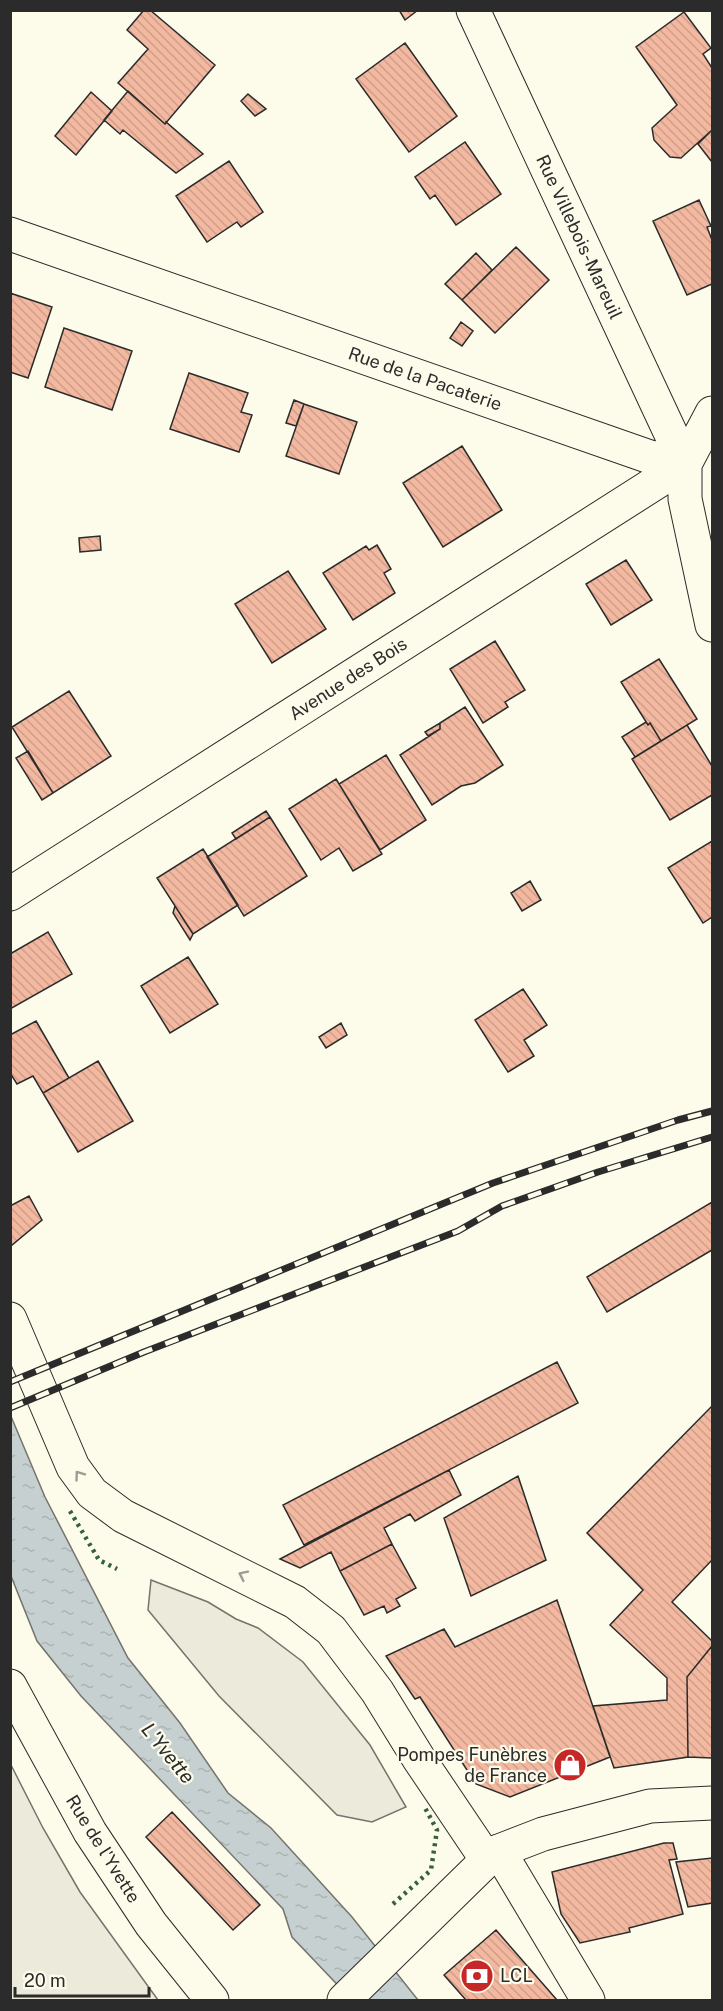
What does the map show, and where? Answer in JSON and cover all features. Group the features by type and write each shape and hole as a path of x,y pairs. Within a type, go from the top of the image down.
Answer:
{"street":[{"name":"Rue Villebois-Mareuil","path":"473,10 685,464"},
{"name":"Rue de la Pacaterie","path":"10,234 650,457 685,464"},
{"path":"712,413 685,464 685,499 712,625"},
{"name":"Avenue des Bois","path":"10,894 685,464"},
{"path":"10,1319 73,1467 92,1492 123,1516 295,1602 331,1630 377,1691 419,1759 493,1855 588,2001"},
{"name":"Rue de l'Yvette","path":"10,1686 90,1832 151,1924 212,2001"},
{"path":"344,2000 493,1855 566,1828 650,1806 712,1803"}],"shaded area":[{"path":"151,1580 208,1602 236,1619 258,1628 303,1662 370,1745 406,1807 372,1822 337,1815 219,1696 148,1610"},
{"path":"11,1765 43,1828 80,1892 158,2000 11,2000"}],"water":[{"name":"L'Yvette","path":"10,1414 45,1497 128,1658 180,1723 228,1793 271,1828 352,1917 418,2000 352,2000 292,1937 283,1909 81,1696 37,1641 11,1576"}],"building":[{"path":"144,10 150,10 215,65 165,124 118,83 148,49 127,30"},
{"path":"399,10 418,10 405,20"},
{"path":"684,12 711,48 703,54 712,68 712,130 681,158 670,157 654,140 652,128 677,105 636,47"},
{"path":"405,43 457,116 409,152 356,79"},
{"path":"128,91 203,154 176,173 123,130 120,134 104,120"},
{"path":"91,92 112,111 76,155 55,136"},
{"path":"248,94 266,109 255,116 241,101"},
{"path":"712,130 712,162 698,144"},
{"path":"465,142 501,194 456,225 435,195 430,199 415,177"},
{"path":"229,161 263,212 241,227 237,222 207,242 176,196"},
{"path":"699,200 711,226 707,227 712,240 712,284 687,295 653,221"},
{"path":"516,247 549,280 495,333 462,300"},
{"path":"476,253 492,270 462,300 445,284"},
{"path":"10,293 52,307 28,378 10,372"},
{"path":"461,322 473,331 462,346 450,338"},
{"path":"64,328 132,351 112,410 45,387"},
{"path":"189,373 248,393 241,412 252,415 239,452 170,429"},
{"path":"294,400 304,404 296,426 286,423"},
{"path":"304,404 357,422 339,474 286,456"},
{"path":"462,446 502,510 443,547 403,483"},
{"path":"100,536 101,550 80,552 79,538"},
{"path":"377,545 391,569 384,573 395,593 353,620 323,573 366,546 369,550"},
{"path":"626,560 652,600 611,625 586,584"},
{"path":"288,571 326,629 272,663 235,604"},
{"path":"495,641 525,690 505,702 508,707 483,723 450,669"},
{"path":"659,659 697,719 661,741 621,682"},
{"path":"69,691 111,756 53,793 12,727"},
{"path":"465,707 503,765 475,783 461,786 432,805 400,755 440,729 440,723"},
{"path":"646,722 648,725 650,723 661,741 635,757 622,737"},
{"path":"440,723 440,729 428,736 425,732"},
{"path":"687,725 712,766 712,795 670,820 632,759"},
{"path":"28,751 53,793 42,800 16,758"},
{"path":"386,755 426,820 380,850 339,784"},
{"path":"336,779 382,854 353,871 339,848 321,860 289,809"},
{"path":"266,811 270,817 236,839 232,833"},
{"path":"270,817 307,876 244,916 207,857"},
{"path":"712,841 712,917 703,923 668,868"},
{"path":"203,849 238,905 193,934 157,878"},
{"path":"530,881 541,900 522,911 511,893"},
{"path":"175,906 193,934 190,940 173,913"},
{"path":"48,932 72,974 10,1009 10,954"},
{"path":"188,957 218,1004 170,1033 141,986"},
{"path":"523,989 547,1025 524,1040 534,1056 508,1072 475,1020"},
{"path":"36,1021 69,1078 43,1093 33,1076 17,1084 10,1073 10,1035"},
{"path":"341,1023 347,1035 326,1048 319,1037"},
{"path":"98,1061 133,1121 78,1152 43,1093"},
{"path":"29,1196 42,1220 12,1245 10,1206"},
{"path":"712,1202 712,1250 607,1312 587,1277"},
{"path":"557,1362 578,1403 304,1545 283,1505"},
{"path":"712,1406 712,1560 672,1602 712,1641 712,1646 687,1677 688,1757 614,1768 593,1706 667,1700 667,1678 610,1625 643,1590 587,1533"},
{"path":"449,1470 461,1495 415,1521 410,1514 384,1528 392,1544 340,1571 331,1552 300,1568 280,1559"},
{"path":"518,1476 546,1560 471,1596 444,1518"},
{"path":"392,1544 416,1588 396,1599 400,1606 387,1613 384,1606 364,1615 340,1571"},
{"path":"557,1600 610,1757 510,1797 476,1784 420,1697 415,1699 386,1656 444,1629 455,1647"},
{"path":"712,1646 712,1758 688,1757 687,1677"},
{"path":"172,1812 260,1905 233,1930 146,1837"},
{"path":"664,1843 673,1843 677,1859 669,1860 683,1914 629,1928 630,1932 580,1943 561,1914 552,1872"},
{"path":"712,1858 712,1903 688,1907 676,1862"},
{"path":"496,1930 557,2000 466,2000 444,1975"}],"railway":[{"path":"10,1382 493,1183 678,1120 712,1111"},
{"path":"10,1408 144,1352 458,1231 502,1206 598,1172 712,1137"}],"hedge":[{"path":"70,1511 99,1560 117,1569"},
{"path":"393,1904 431,1870 437,1830 424,1806"}],"place":[{"name":"Pompes Funèbres de France","path":"570,1765"},
{"name":"LCL","path":"477,1976"}]}
